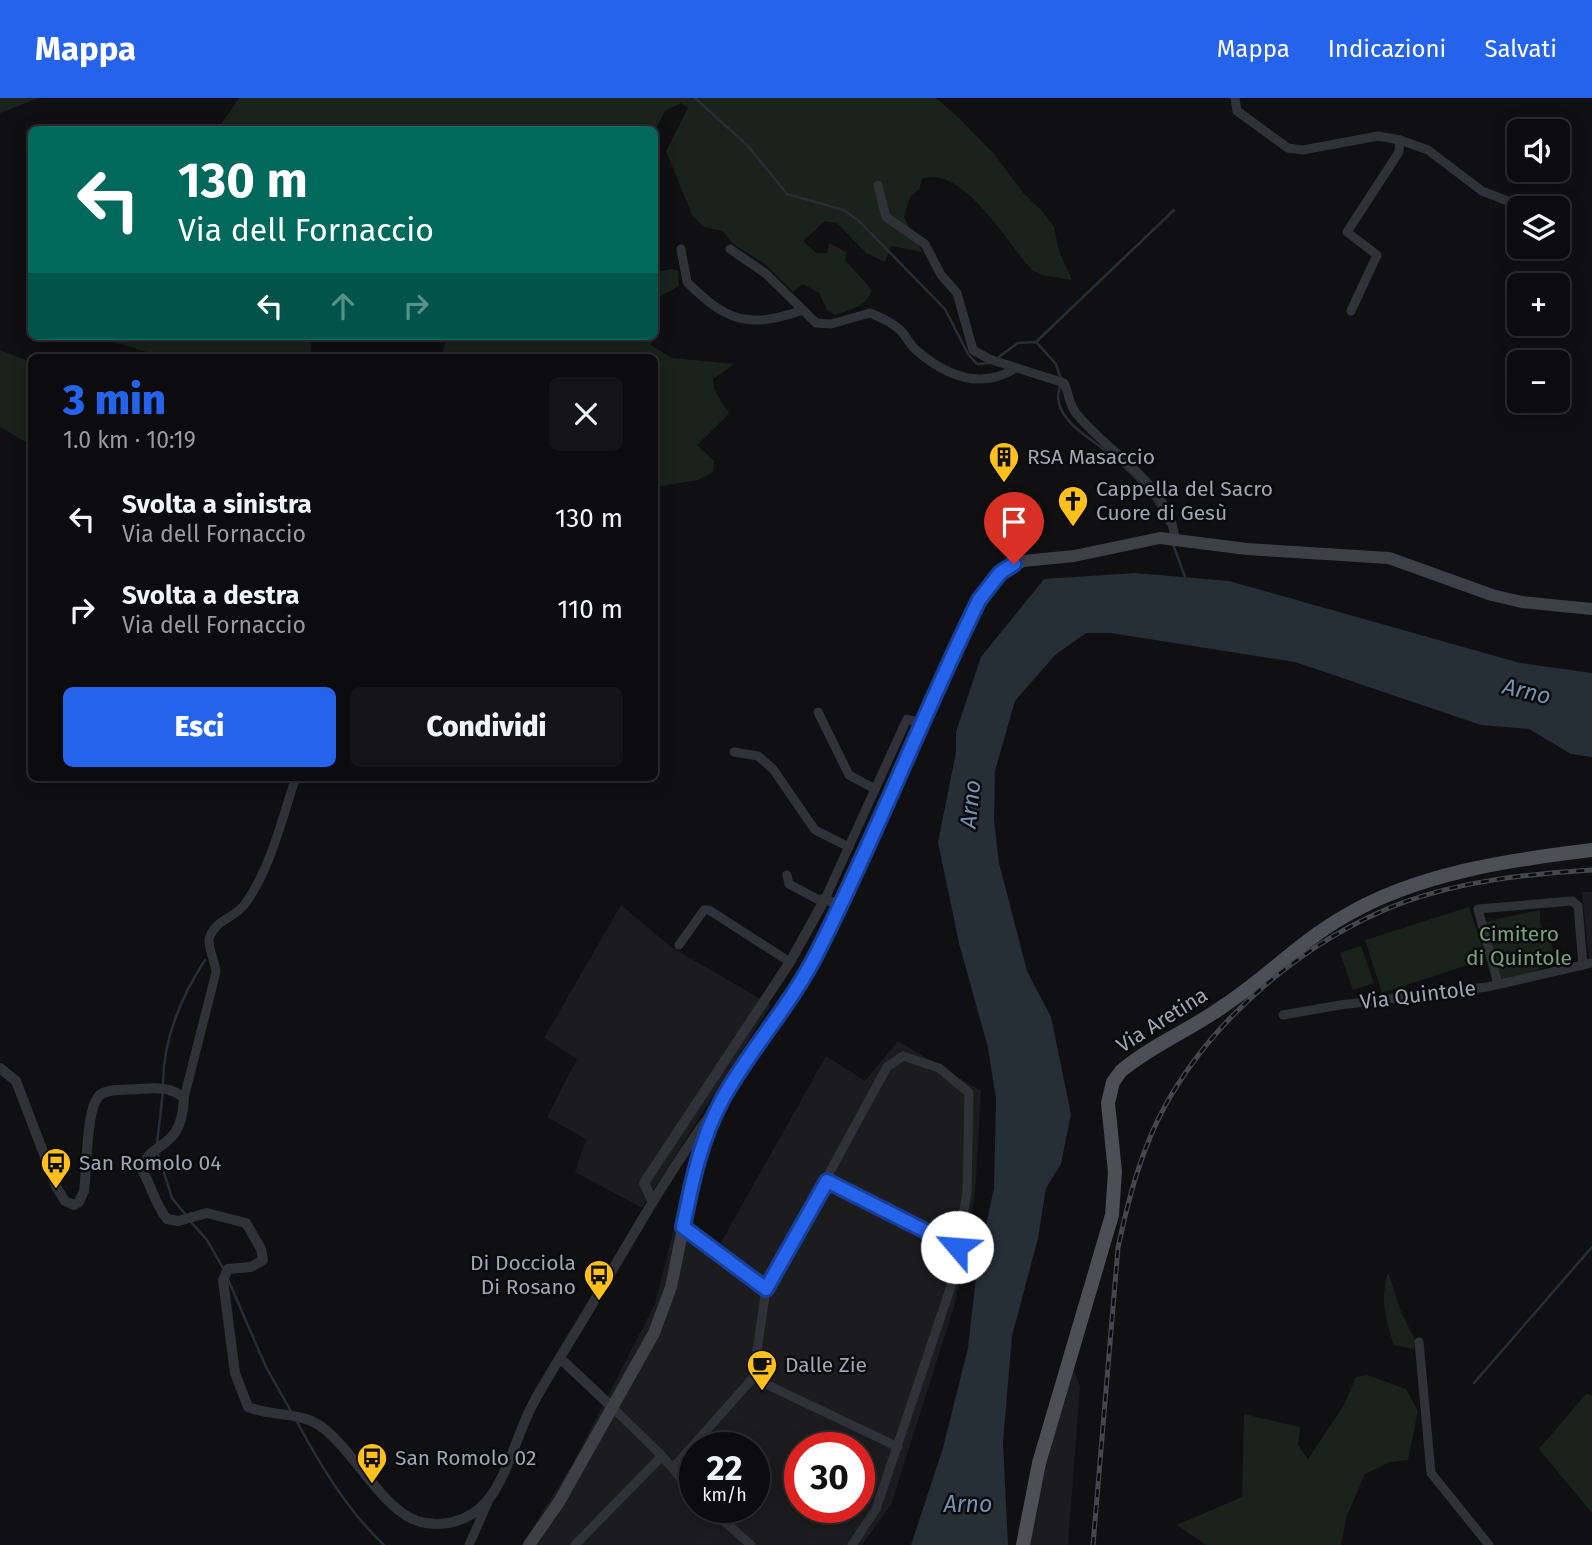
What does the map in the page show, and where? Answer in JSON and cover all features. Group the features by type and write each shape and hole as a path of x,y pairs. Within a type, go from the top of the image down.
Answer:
{"main road":[{"path":"529,1545 559,1502 654,1333 671,1287 695,1165 723,1098 806,975 841,906 979,600 989,585 1008,567 1023,561 1085,554 1143,539 1172,539 1259,550 1389,558 1492,595 1522,602 1592,609"},
{"name":"Via Aretina","path":"1023,1545 1039,1463 1112,1215 1115,1172 1108,1103 1113,1082 1121,1071 1233,1000 1318,933 1371,902 1438,878 1592,850"}],"street":[{"path":"1235,98 1237,111 1288,148 1303,150 1378,136 1400,140 1428,150 1482,191 1507,201"},
{"path":"1351,311 1377,255 1347,232 1399,152 1400,140"},
{"path":"878,185 886,217 925,244 942,275 957,293 973,350 994,361 1061,382 1076,413 1163,503 1174,524 1172,539"},
{"path":"681,249 687,282 722,311 742,321 758,321 803,310"},
{"path":"730,249 765,273 816,323 831,324 870,313 899,329 918,352 971,381 1006,375 1016,368"},
{"path":"818,712 849,775 875,789"},
{"path":"652,1200 644,1182 790,962 825,899 907,719 924,724"},
{"path":"734,751 758,756 773,769 815,830 849,847"},
{"path":"295,781 276,839 247,902 239,912 217,924 208,938 215,957 216,972 184,1098 183,1118 175,1138 152,1152 144,1160 142,1170 151,1186 157,1206 167,1219 178,1221 207,1213 246,1223 261,1249 263,1260 251,1267 228,1269 223,1280 235,1373 247,1407 317,1424 353,1455 386,1499 405,1516 425,1523 450,1524 464,1519 490,1497"},
{"path":"787,875 789,884 817,899 825,899 841,906"},
{"path":"1499,984 1478,909 1572,901 1578,906 1588,964"},
{"path":"679,945 691,925 704,910 709,909 790,962"},
{"name":"Via Quintole","path":"1283,1016 1499,984 1588,964"},
{"path":"673,1468 753,1378 766,1289 887,1068 903,1056 939,1068 969,1093 967,1192 957,1247 939,1329 898,1447 876,1509 852,1545"},
{"path":"0,1068 16,1081 57,1188 65,1201 74,1205 79,1202 84,1191 92,1106 100,1095 114,1090 163,1089 184,1098"},
{"path":"469,1545 534,1402 652,1200 723,1098"},
{"path":"827,1181 957,1247"},
{"path":"683,1227 766,1289"},
{"path":"1419,1342 1431,1473 1489,1545"},
{"path":"561,1359 679,1475"},
{"path":"753,1378 898,1447"},
{"path":"575,1545 662,1456"},
{"path":"726,1523 751,1545"}],"shaded area":[{"path":"1582,892 1592,892 1592,959 1589,959"},
{"path":"621,905 671,947 771,1005 642,1208 575,1172 586,1139 547,1117 577,1059 544,1038"},
{"path":"898,1041 981,1091 975,1194 955,1304 891,1505 862,1545 522,1545 573,1463 655,1304 678,1213 720,1244 826,1056 865,1081"},
{"path":"1068,1351 1080,1387 1068,1545 1019,1545 1018,1530"}],"green space":[{"path":"0,98 39,98 0,113"},
{"path":"239,98 936,98 994,154 1054,227 1059,251 1072,280 1041,275 1031,269 997,225 968,194 953,183 937,177 922,179 919,189 910,197 904,217 922,252 891,246 885,262 866,253 837,223 825,221 803,241 816,253 827,253 829,243 846,252 845,260 872,290 862,304 835,315 827,310 819,293 803,284 793,292 765,264 732,243 723,231 704,227 692,215 666,151 688,108 681,103 665,111 658,126 220,126"},
{"path":"673,269 678,271 679,286 658,297 658,272"},
{"path":"107,340 312,340 310,354 154,354"},
{"path":"446,340 652,340 651,345 672,358 734,364 713,379 714,389 729,414 697,445 714,461 713,472 698,480 658,487 658,354 442,354"},
{"path":"0,350 28,361 28,443 0,427"},
{"path":"1469,907 1486,959 1382,993 1365,940"},
{"name":"Cimitero di Quintole","path":"1540,910 1540,924 1544,931 1550,930 1554,963 1523,976 1499,981 1483,922"},
{"path":"1361,946 1374,983 1353,990 1340,953"},
{"path":"1388,1272 1401,1312 1416,1342 1414,1349 1394,1345 1385,1308 1384,1291"},
{"path":"1367,1375 1406,1389 1418,1411 1408,1460 1390,1462 1365,1474 1346,1518 1341,1545 1206,1545 1177,1525 1242,1497 1244,1414 1300,1427 1298,1445 1308,1459 1344,1405 1356,1377"},
{"path":"1586,1394 1592,1395 1592,1513 1539,1449"}],"water":[{"name":"Arno","path":"1135,573 1229,581 1520,663 1592,673 1592,757 1571,754 1529,729 1481,725 1295,662 1111,633 1086,633 1055,655 1015,701 995,771 994,820 999,863 1027,971 1051,1017 1071,1114 1061,1164 1046,1188 1038,1238 1012,1336 1003,1442 1008,1545 911,1545 943,1448 968,1348 977,1268 994,1188 996,1099 988,1048 959,943 938,842 956,752 956,732 981,657 1044,579"}],"waterway":[{"path":"695,98 748,146 787,194 844,210 860,222 945,309 968,354 977,364 991,363"},
{"path":"1036,342 1174,210"},
{"path":"996,359 1018,343 1036,342 1056,364 1061,379"},
{"path":"1060,386 1059,404 1068,420 1140,483 1156,502 1167,524"},
{"path":"1173,544 1185,577"},
{"path":"163,1085 166,1052 175,1020 188,989 205,960"},
{"path":"157,1144 163,1091"},
{"path":"158,1154 172,1198 185,1214"},
{"path":"191,1222 207,1240 223,1268"},
{"path":"1474,1383 1592,1247"},
{"path":"227,1277 266,1367 292,1413"},
{"path":"297,1422 336,1487 358,1517 384,1545"}],"railway":[{"path":"1093,1545 1118,1248 1142,1158 1165,1106 1185,1073 1209,1042 1265,986 1296,961 1364,920 1422,896 1470,884 1518,876 1592,870"}],"place":[{"name":"RSA Masaccio","path":"1004,484"},
{"name":"Cappella del Sacro Cuore di Gesù","path":"1073,528"},
{"name":"San Romolo 04","path":"56,1190"},
{"name":"Di Docciola Di Rosano","path":"599,1302"},
{"name":"Dalle Zie","path":"762,1392"},
{"name":"San Romolo 02","path":"372,1485"}],"route":[{"path":"957,1247 827,1181 782,1265 766,1289 683,1227 695,1165 723,1098 806,975 841,906 979,600 1000,573 1014,564"}]}
